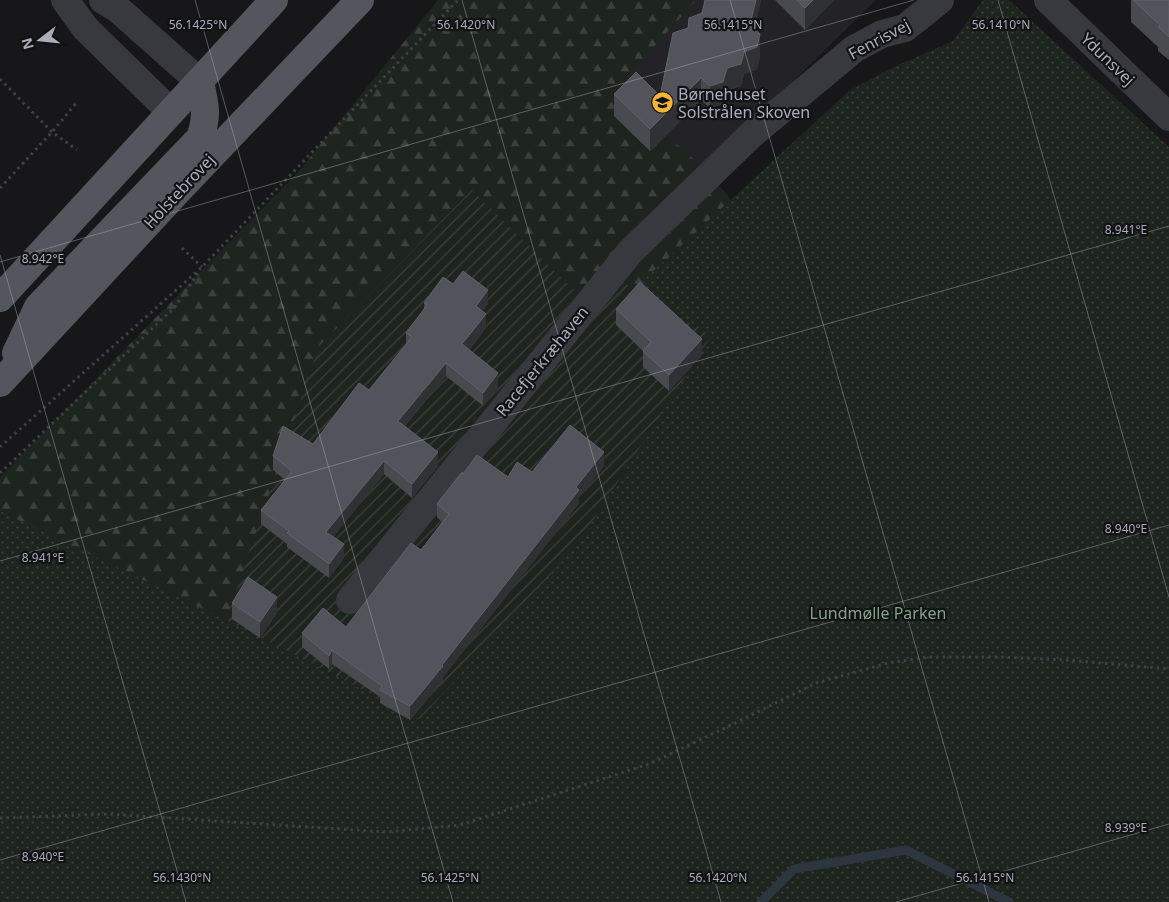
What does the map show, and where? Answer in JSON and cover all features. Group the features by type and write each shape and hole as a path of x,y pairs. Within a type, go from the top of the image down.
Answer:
{"main road":[{"path":"0,298 274,0"},
{"name":"Holstebrovej","path":"2,381 360,0"},
{"path":"2,381 38,307 200,138 205,125 206,109 200,82"},
{"path":"171,112 205,125 234,132"}],"street":[{"path":"65,0 86,29 171,112"},
{"path":"103,0 119,10 200,82"},
{"name":"Fenrisvej","path":"751,136 854,49 882,34 904,28 940,0"},
{"name":"Ydunsvej","path":"1048,0 1169,117"},
{"name":"Racefjerkræhaven","path":"350,600 630,252 751,136"}],"path":[{"path":"0,447 202,267 458,0"},
{"path":"0,79 52,132 78,150"},
{"path":"0,188 78,101"},
{"path":"182,248 202,267"},
{"path":"0,473 174,308 202,267"},
{"path":"0,818 108,814 386,832 460,825 649,764 816,683 888,663 929,658 999,657 1067,660 1169,669"}],"shaded area":[{"name":"Børnehuset Solstrålen Skoven","path":"619,0 876,0 652,219 563,123"}],"green space":[{"path":"438,0 696,0 630,73 631,106 706,169 785,267 770,454 0,737 0,477 299,171"},
{"name":"Lundmølle Parken","path":"983,0 1009,0 1169,147 1169,902 0,902 0,511 226,620 420,719 711,337 634,289 850,90 896,66 953,41"},
{"path":"472,190 577,293 602,270 711,336 578,544 420,719 226,620 319,346"}],"building":[{"path":"705,0 756,0 750,24 760,34 757,47 744,52 741,64 727,68 723,82 710,86 701,78 650,129 614,94 636,72 660,96 673,33 688,28 689,18 702,13"},
{"path":"797,0 813,0 805,8"},
{"path":"1133,0 1169,0 1169,37 1158,27 1160,25"},
{"path":"463,271 488,290 476,306 486,314 462,344 498,373 483,393 446,363 398,421 438,452 412,484 384,461 326,532 344,544 329,564 287,533 289,531 261,510 292,471 273,456 283,426 313,444 359,383 369,390 412,337 406,333 427,305 424,303 443,277 453,284"},
{"path":"640,282 702,339 669,375 643,351 651,342 616,309"},
{"path":"570,425 604,452 576,487 579,490 410,706 380,690 382,686 332,650 329,656 302,633 323,608 346,627 411,543 421,550 449,514 437,504 477,455 508,477 517,462 532,472"},
{"path":"248,577 277,597 260,622 232,603"}],"waterway":[{"path":"761,902 794,869 906,850 1009,902"}],"place":[{"name":"Børnehuset Solstrålen Skoven","path":"662,103"}]}
